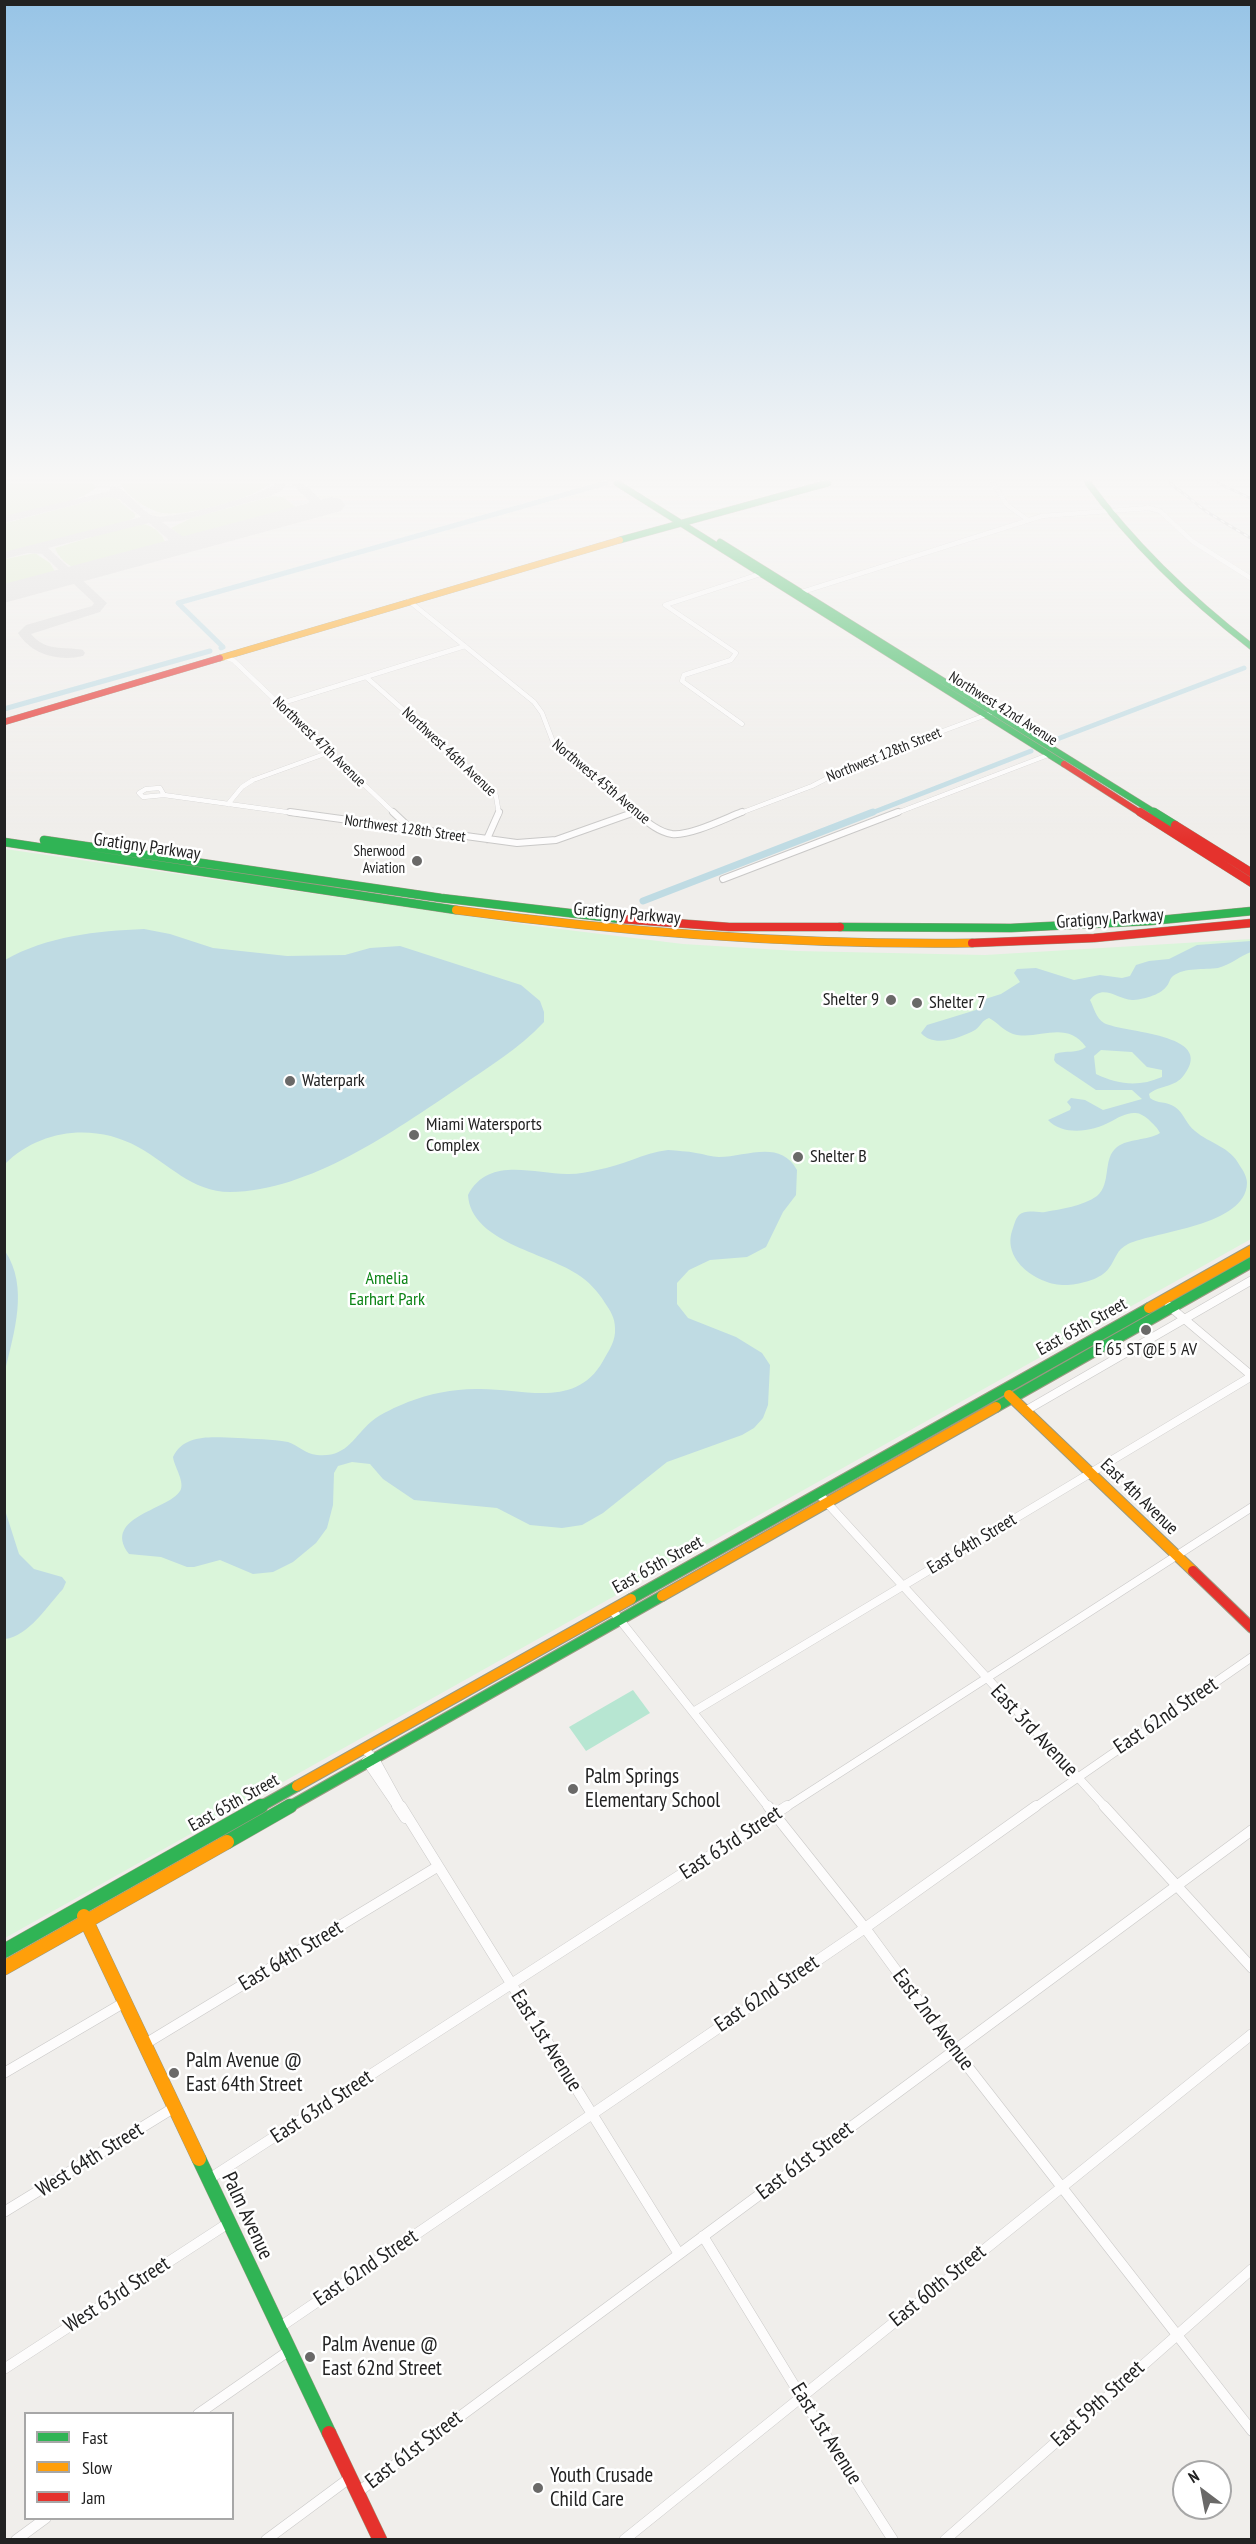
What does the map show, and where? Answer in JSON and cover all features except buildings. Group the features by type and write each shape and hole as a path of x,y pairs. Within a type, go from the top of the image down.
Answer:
{"main road":[{"path":"4,722 409,602"},
{"name":"Northwest 42nd Avenue","path":"810,602 952,690 1123,802 1222,859 1251,873"},
{"path":"1194,602 1251,647"},
{"path":"1203,602 1251,641"},
{"path":"4,718 213,657 224,657"},
{"name":"Northwest 42nd Avenue","path":"989,714 1133,799 1222,859 1251,883"},
{"path":"1123,802 1133,799"},
{"name":"Gratigny Parkway","path":"4,834 441,898 639,921 729,927 1011,928 1150,921 1251,911"},
{"name":"Gratigny Parkway","path":"4,842 554,923 708,938 851,943 963,943 1075,938 1251,922"},
{"name":"East 65th Street","path":"4,1951 1251,1250"},
{"name":"East 65th Street","path":"4,1968 1251,1262"},
{"name":"East 4th Avenue","path":"1004,1390 1251,1628"},
{"name":"Palm Avenue","path":"81,1908 380,2540"}],"street":[{"name":"Northwest 45th Avenue","path":"409,602 543,710 549,738 555,747 656,828 673,834"},
{"path":"670,602 666,603 667,607 736,653 731,660 684,675 682,678 686,685 742,724"},
{"path":"279,704 465,646"},
{"name":"Northwest 47th Avenue","path":"224,657 232,660 412,830"},
{"name":"Northwest 46th Avenue","path":"366,677 484,781 499,798 501,805 499,818 487,839"},
{"name":"Northwest 128th Street","path":"673,834 691,831 812,786 857,763 989,714"},
{"path":"228,804 242,787 253,780 330,752"},
{"path":"723,879 1048,755"},
{"name":"Northwest 128th Street","path":"167,796 530,844 556,840 635,812"},
{"path":"1025,1411 1251,1280"},
{"path":"1162,1300 1251,1376"},
{"name":"East 64th Street","path":"693,1712 1251,1376"},
{"name":"East 3rd Avenue","path":"819,1494 1251,1968"},
{"name":"East 63rd Street","path":"209,2179 987,1680 1251,1507"},
{"name":"East 2nd Avenue","path":"612,1610 865,1928 954,2049 1251,2432"},
{"name":"East 62nd Street","path":"280,2327 865,1928 1251,1657"},
{"name":"East 1st Avenue","path":"364,1749 680,2254"},
{"name":"East 61st Street","path":"358,2492 1251,1830"},
{"name":"East 64th Street","path":"145,2044 437,1867"},
{"path":"6,2069 125,2002"},
{"name":"East 60th Street","path":"624,2540 1251,2034"},
{"name":"West 64th Street","path":"4,2212 175,2107"},
{"name":"West 63rd Street","path":"4,2369 230,2222"},
{"name":"East 1st Avenue","path":"703,2236 893,2540"},
{"name":"East 59th Street","path":"945,2540 1251,2269"},
{"path":"201,2412 290,2350"},
{"path":"266,2540 351,2477"},
{"path":"16,2540 43,2520"}],"green space":[{"name":"Amelia Earhart Park","path":"5,849 535,926 683,944 797,951 985,955 1251,939 1251,1239 5,1938"},
{"path":"633,1690 650,1713 586,1751 569,1727"}],"water":[{"name":"Waterpark","path":"144,929 170,934 213,948 287,956 345,955 370,948 400,946 521,985 540,1001 544,1012 544,1022 503,1057 379,1140 320,1170 260,1189 216,1191 181,1176 138,1147 121,1139 86,1133 68,1133 34,1143 5,1164 5,960 55,940 108,931"},
{"path":"1251,941 1251,952 1218,968 1178,973 1172,977 1163,990 1146,998 1132,1000 1105,992 1095,995 1090,1000 1097,1016 1104,1023 1164,1037 1178,1043 1188,1051 1191,1061 1184,1075 1176,1082 1153,1091 1149,1094 1150,1098 1175,1107 1195,1131 1236,1159 1247,1183 1243,1197 1232,1209 1216,1218 1124,1246 1106,1272 1091,1280 1068,1285 1046,1282 1026,1270 1013,1253 1010,1242 1019,1215 1025,1212 1045,1212 1079,1205 1097,1196 1102,1191 1112,1152 1117,1147 1160,1133 1148,1119 1138,1113 1126,1114 1095,1128 1078,1131 1061,1128 1048,1120 1070,1110 1071,1107 1067,1102 1071,1098 1085,1100 1103,1110 1142,1099 1132,1090 1096,1090 1056,1063 1055,1054 1086,1047 1070,1034 1061,1032 1013,1034 989,1018 975,1030 947,1040 933,1040 921,1033 927,1025 976,1010 982,1000 1001,994 1020,982 1014,973 1017,969 1036,968 1074,980 1100,975 1122,978 1130,976 1136,965 1169,959 1197,945","holes":["1101,1050 1132,1052 1147,1067 1162,1070 1162,1077 1145,1082 1129,1083 1113,1081 1096,1074 1094,1056"]},
{"path":"668,1150 714,1157 772,1152 790,1161 797,1170 796,1195 783,1212 766,1247 747,1257 710,1260 689,1270 677,1283 677,1304 688,1318 736,1337 762,1353 770,1365 768,1405 763,1418 754,1428 742,1435 667,1462 603,1513 582,1525 562,1528 530,1525 497,1508 414,1500 383,1479 370,1464 352,1462 338,1466 334,1473 333,1505 327,1528 316,1543 293,1562 273,1572 253,1574 220,1560 187,1567 161,1557 129,1554 123,1541 124,1531 131,1522 176,1496 182,1485 173,1457 185,1443 193,1440 211,1437 275,1440 288,1442 313,1454 327,1455 343,1450 380,1415 424,1397 467,1389 545,1393 578,1386 591,1376 610,1349 615,1324 610,1311 592,1287 577,1274 495,1235 472,1211 468,1195 477,1183 488,1175 500,1171 580,1173"},
{"path":"5,1251 12,1265 18,1295 15,1325 5,1371"},
{"path":"4,1507 19,1554 34,1569 62,1577 66,1582 63,1589 30,1626 14,1637 5,1639"}],"waterway":[{"path":"183,602 178,603 223,647 221,648"},
{"path":"4,709 210,651"},
{"path":"1052,741 1244,668"},
{"path":"869,814 1031,751"},
{"path":"643,901 873,812"}],"taxiway":[{"path":"78,653 63,654 40,648 33,644 24,633 31,628 96,609 101,603 100,602"}],"traffic: fast":[{"path":"806,602 1064,764"},
{"path":"816,602 1175,825"},
{"path":"1195,602 1252,647"},
{"path":"44,840 441,898 620,919"},
{"path":"4,842 456,910"},
{"path":"840,927 1011,928 1150,921 1252,911"},
{"path":"996,1407 1252,1262"},
{"path":"631,1599 1149,1308"},
{"path":"227,1842 662,1596"},
{"path":"4,1951 297,1786"},
{"path":"199,2159 329,2433"}],"traffic: slow":[{"path":"220,658 411,602"},
{"path":"456,910 584,926 713,937 842,943 972,943"},
{"path":"1149,1308 1252,1250"},
{"path":"1009,1395 1193,1571"},
{"path":"662,1596 996,1407"},
{"path":"297,1786 631,1599"},
{"path":"4,1968 227,1842"},
{"path":"84,1916 199,2159"}],"traffic: jam":[{"path":"4,722 220,658"},
{"path":"1064,764 1252,883"},
{"path":"1175,825 1252,873"},
{"path":"620,919 729,927 840,927"},
{"path":"972,943 1094,938 1252,923"},
{"path":"1193,1571 1252,1628"},
{"path":"329,2433 380,2540"}],"place":[{"name":"Sherwood Aviation","path":"417,861"},
{"name":"Shelter 9","path":"891,1000"},
{"name":"Shelter 7","path":"917,1003"},
{"name":"Waterpark","path":"290,1081"},
{"name":"Miami Watersports Complex","path":"414,1135"},
{"name":"Shelter B","path":"798,1157"},
{"name":"E 65 ST@E 5 AV","path":"1146,1330"},
{"name":"Palm Springs Elementary School","path":"573,1789"},
{"name":"Palm Avenue @ East 64th Street","path":"174,2073"},
{"name":"Palm Avenue @ East 62nd Street","path":"310,2357"},
{"name":"Youth Crusade Child Care","path":"538,2488"}]}
